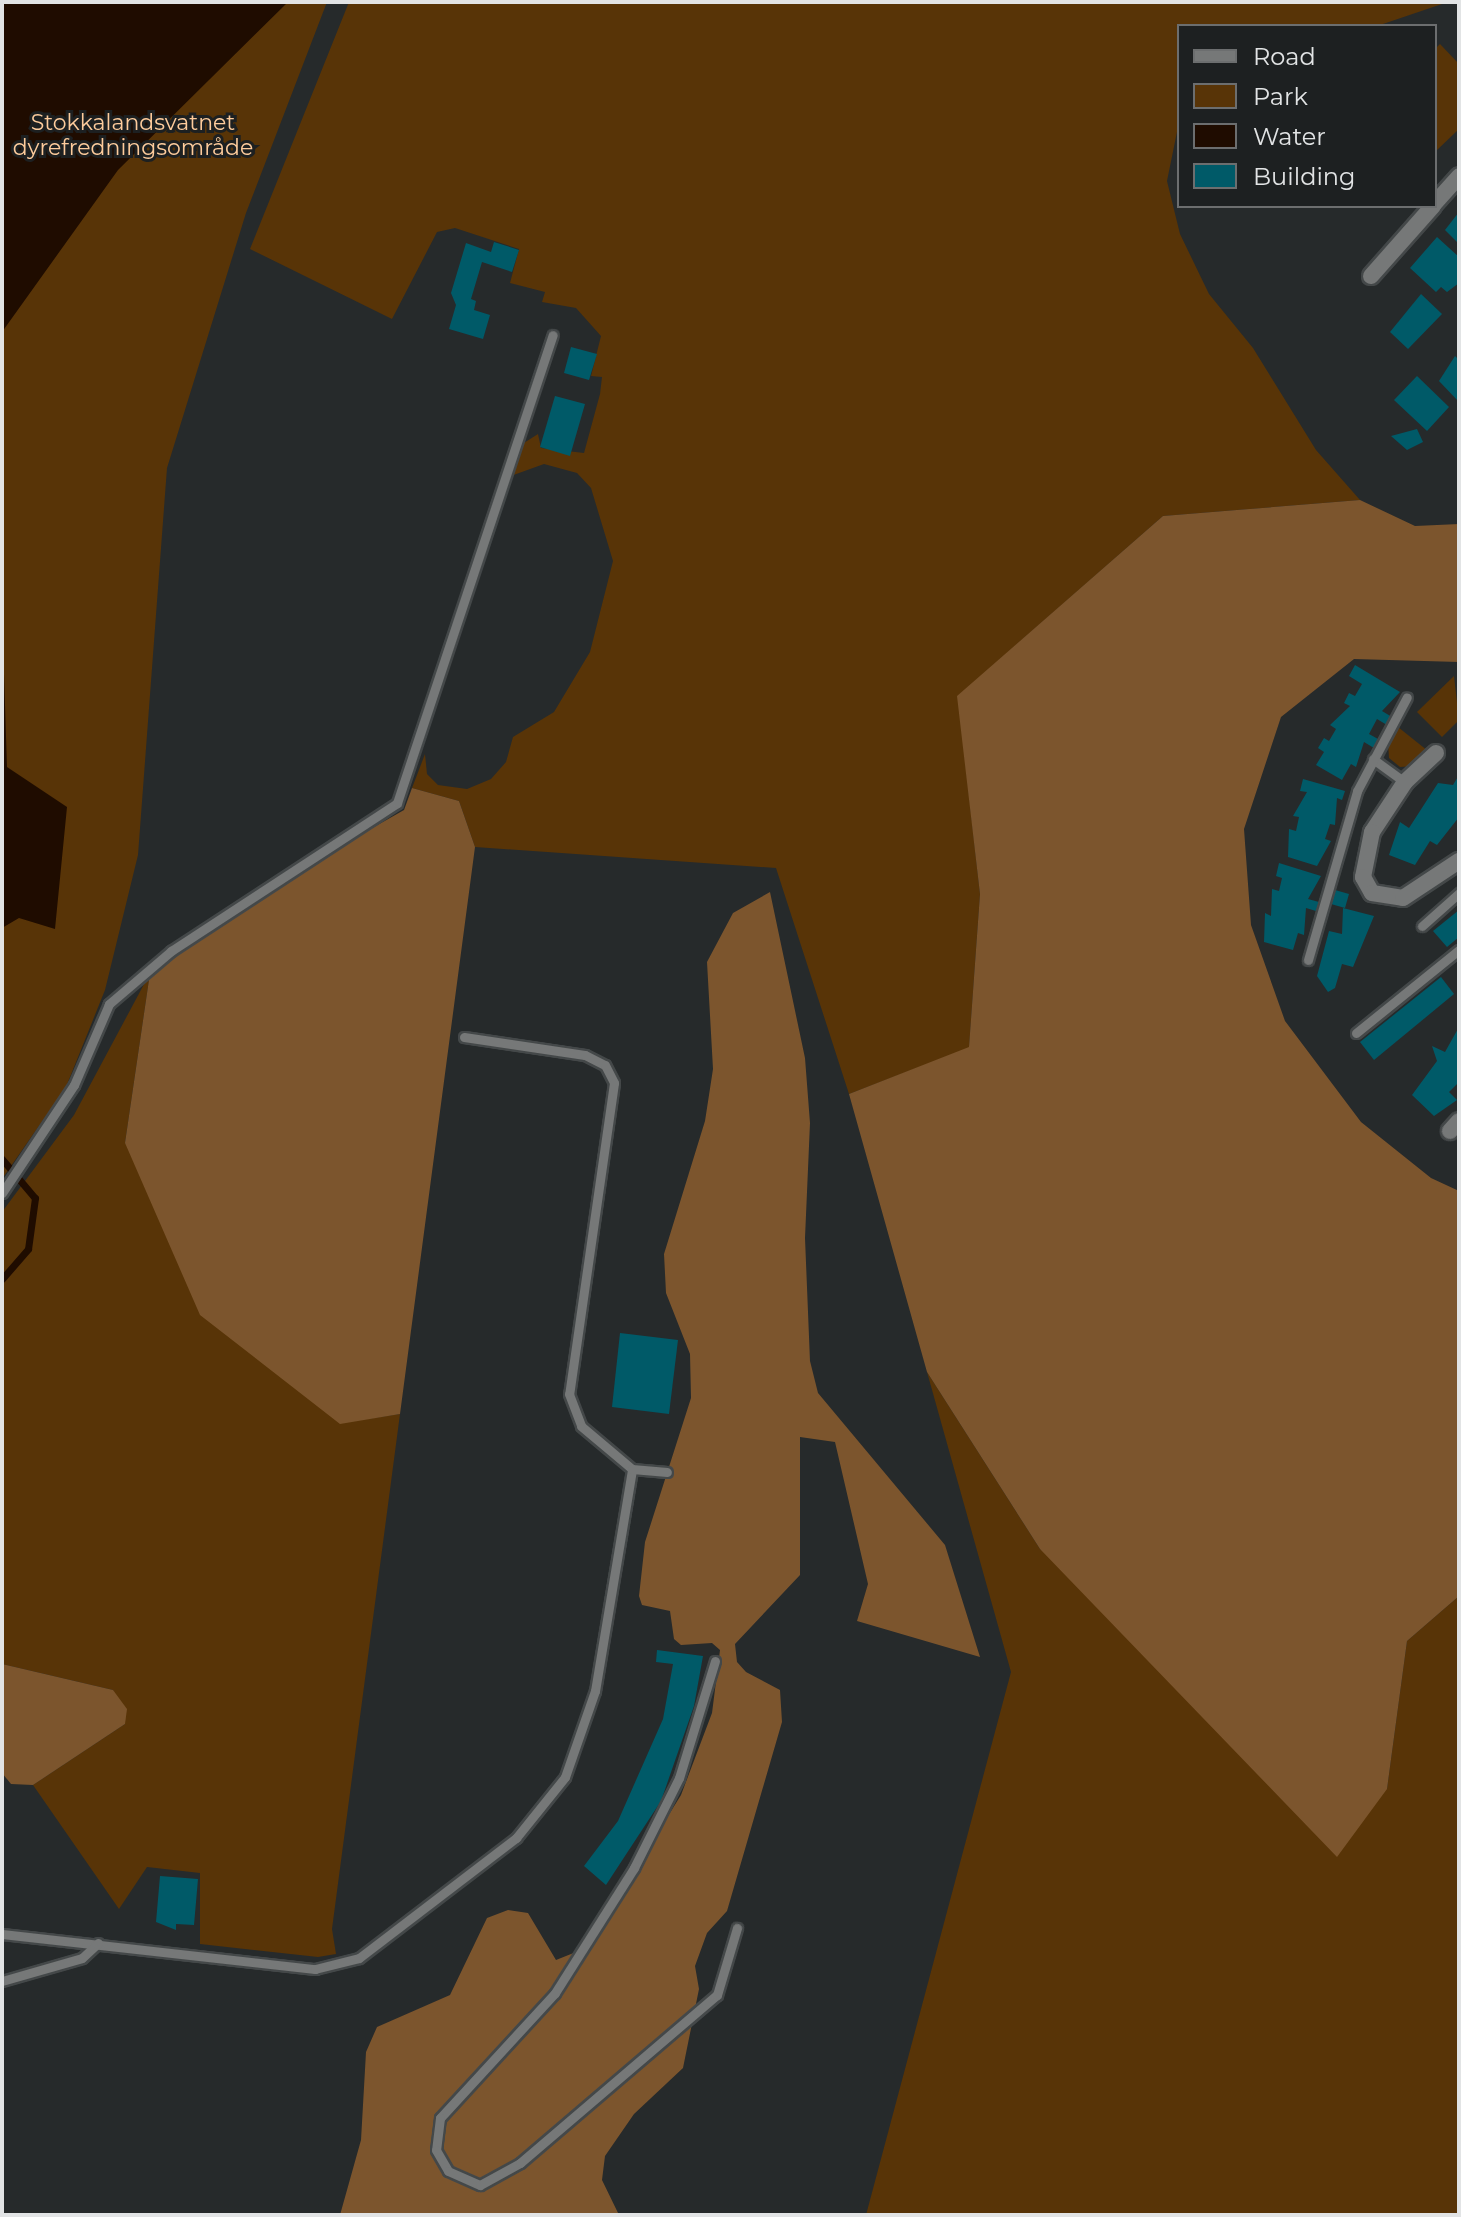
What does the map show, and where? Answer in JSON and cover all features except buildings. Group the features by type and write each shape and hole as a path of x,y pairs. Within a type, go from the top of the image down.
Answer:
{"street":[{"path":"1437,202 1459,176"},
{"path":"1371,276 1431,208"},
{"path":"1436,753 1405,782 1363,855 1363,877 1372,893 1403,898 1459,861"}],"lane":[{"path":"2,1193 74,1085 109,1004 171,951 397,803 553,335"},
{"path":"1308,960 1357,791 1407,697"},
{"path":"1373,759 1405,782"},
{"path":"1422,926 1459,893"},
{"path":"1356,1033 1459,950"},
{"path":"464,1037 585,1055 605,1065 614,1083 569,1394 581,1426 632,1469 667,1472"},
{"path":"2,1934 315,1969 359,1958 516,1838 565,1777 588,1723 632,1469"},
{"path":"715,1661 670,1801 612,1904 547,2003 440,2118 436,2150 448,2171 480,2185 520,2163 717,1995 737,1928"},
{"path":"2,1981 82,1958 98,1943"}],"green space":[{"name":"Stokkalandsvatnet dyrefredningsområde","path":"2,2 327,2 246,213 167,468 138,855 105,990 66,1087 2,1179"},
{"path":"349,2 1448,2 1383,24 1177,24 1177,132 1167,181 1180,234 1209,294 1253,348 1316,450 1360,500 1163,516 958,696 980,894 969,1048 849,1094 776,868 475,847 459,801 412,788 425,754 427,774 438,785 467,789 491,779 506,762 513,737 554,712 590,652 613,561 591,488 577,473 544,464 508,477 516,448 538,434 541,448 584,453 600,394 602,377 591,376 601,336 576,308 542,302 545,292 510,283 519,249 455,228 437,232 392,319 250,249"},
{"path":"1440,44 1459,64 1459,129 1437,150 1437,47"},
{"path":"1454,676 1459,720 1442,737 1417,712"},
{"path":"1398,727 1428,751 1414,766 1400,767 1389,758 1388,743"},
{"path":"150,973 125,1143 340,1423 400,1414 332,1929 336,1954 318,1957 200,1944 200,1873 147,1867 119,1909 33,1785 125,1724 113,1690 2,1664 2,1212 74,1115"},
{"path":"927,1372 1040,1549 1387,1789 1407,1641 1459,1596 1459,2215 866,2215 1011,1672"}],"shaded area":[{"path":"1360,500 1415,526 1459,524 1459,662 1354,659 1281,717 1244,829 1251,925 1285,1021 1361,1122 1431,1178 1459,1191 1459,1596 1407,1641 1387,1789 1337,1857 1040,1549 927,1372 849,1094 969,1047 980,894 957,696 1163,516"},
{"path":"412,788 459,801 475,847 400,1414 340,1424 200,1315 125,1143 150,973 323,856 404,810"},
{"path":"770,892 805,1058 810,1123 805,1238 810,1361 818,1393 945,1545 980,1657 857,1621 868,1584 835,1442 800,1437 800,1575 735,1644 737,1662 746,1672 780,1690 782,1722 727,1911 707,1933 695,1966 699,1989 683,2068 634,2114 605,2156 602,2180 619,2215 340,2215 361,2140 366,2052 377,2027 450,1995 487,1918 508,1910 528,1913 556,1960 586,1948 681,1795 712,1713 720,1650 712,1643 681,1645 674,1639 670,1611 642,1605 639,1596 645,1542 691,1398 690,1354 666,1293 664,1254 705,1121 713,1069 707,962 733,913"},
{"path":"2,1664 113,1690 127,1709 125,1724 33,1785 11,1784 2,1773"}],"water":[{"path":"2,2 288,2 118,170 2,332"},
{"path":"2,611 7,767 67,807 55,929 19,918 2,928"}],"waterway":[{"path":"2,1159 35,1198 28,1249 2,1279"}]}
